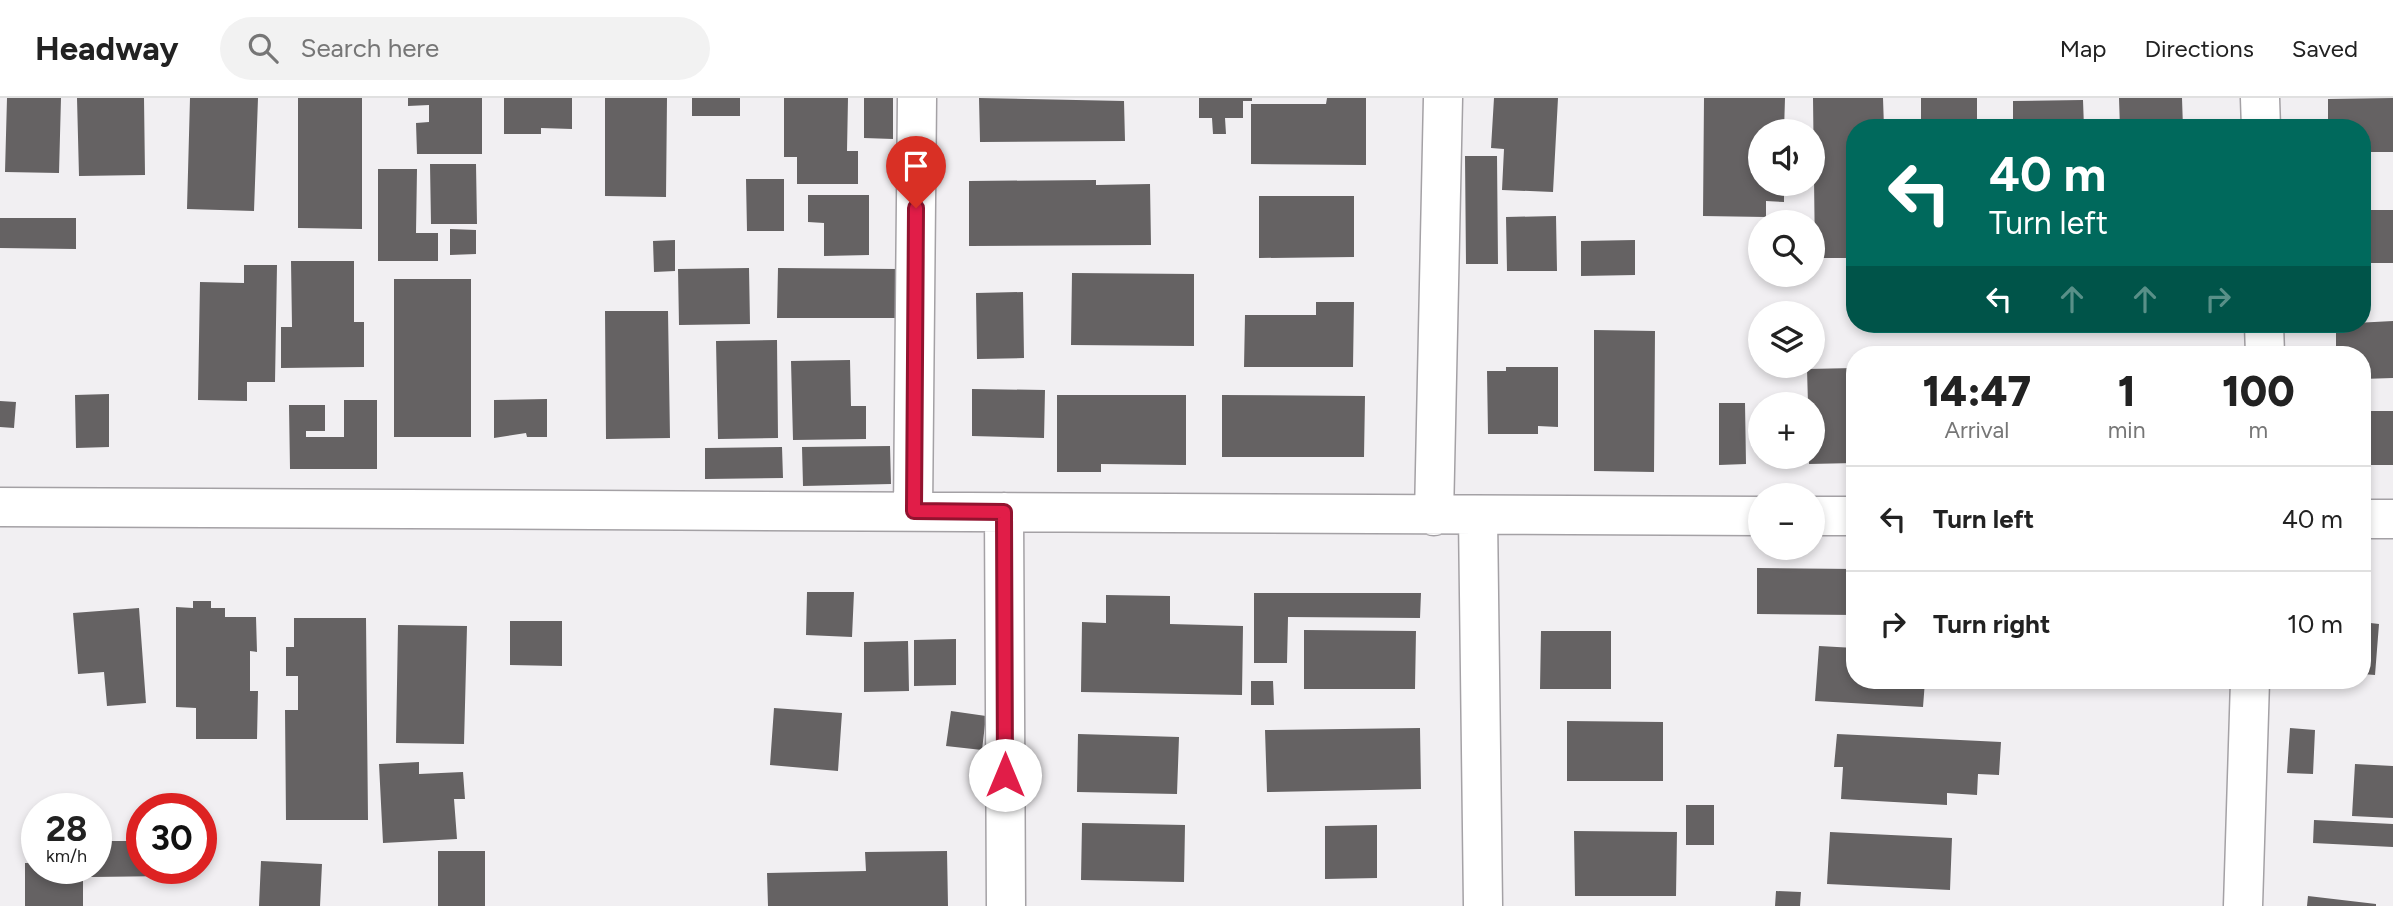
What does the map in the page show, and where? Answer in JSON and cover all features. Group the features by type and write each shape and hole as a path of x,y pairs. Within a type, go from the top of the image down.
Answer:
{"street":[{"path":"914,511 917,98"},
{"path":"1434,516 1443,98"},
{"path":"2260,98 2261,119"},
{"path":"0,507 1748,516"},
{"path":"1004,512 1006,906"},
{"path":"1478,516 1483,906"},
{"path":"1825,516 1846,516"},
{"path":"2371,519 2393,519"},
{"path":"2243,906 2250,689"}],"building":[{"path":"7,98 61,98 59,173 5,172"},
{"path":"77,98 144,98 145,175 79,176"},
{"path":"190,98 258,98 254,211 187,209"},
{"path":"298,98 362,98 362,229 298,228"},
{"path":"408,98 482,98 482,154 417,154 416,123 429,122 429,105 408,106"},
{"path":"504,98 572,98 572,129 541,128 541,134 504,134"},
{"path":"605,98 667,98 666,197 605,196"},
{"path":"692,98 740,98 740,116 692,116"},
{"path":"784,98 848,98 847,151 858,151 858,184 797,184 797,157 784,157"},
{"path":"864,98 893,98 893,139 864,138"},
{"path":"979,98 1124,101 1125,141 980,142"},
{"path":"1199,98 1252,98 1252,101 1243,101 1243,118 1225,118 1226,134 1213,134 1212,118 1199,118"},
{"path":"1327,98 1366,98 1366,165 1251,164 1251,104 1326,104"},
{"path":"1494,98 1558,98 1553,192 1502,190 1504,149 1491,148"},
{"path":"1704,98 1785,98 1784,119 1748,119 1748,196 1784,196 1784,202 1766,201 1766,210 1748,210 1748,217 1703,216"},
{"path":"1813,98 1883,98 1884,119 1846,119 1846,258 1825,258 1825,210 1814,210 1814,196 1825,196 1825,119 1813,119"},
{"path":"1921,98 1977,98 1977,119 1921,119"},
{"path":"2119,98 2182,98 2183,119 2120,119"},
{"path":"2393,98 2393,152 2371,152 2371,119 2328,119 2328,99"},
{"path":"2083,100 2084,119 2013,119 2013,101"},
{"path":"1465,156 1497,156 1498,264 1466,264"},
{"path":"430,164 476,164 477,224 431,224"},
{"path":"378,169 417,169 416,233 438,233 438,261 378,261"},
{"path":"746,179 784,179 784,231 747,231"},
{"path":"1096,180 1096,185 1150,184 1151,245 969,246 969,181"},
{"path":"808,195 869,195 869,255 824,256 824,223 808,222"},
{"path":"1259,196 1354,196 1354,257 1259,258"},
{"path":"2371,210 2393,210 2393,263 2371,263"},
{"path":"1556,216 1557,271 1507,271 1506,217"},
{"path":"0,218 76,218 76,249 0,248"},
{"path":"450,229 476,230 476,254 450,255"},
{"path":"675,240 675,271 654,272 653,241"},
{"path":"1635,240 1635,275 1581,276 1581,241"},
{"path":"291,261 354,261 354,322 364,322 364,367 281,368 281,327 292,327"},
{"path":"244,265 277,265 275,382 247,382 247,401 198,400 200,282 244,283"},
{"path":"749,268 750,324 679,325 678,269"},
{"path":"778,268 898,269 898,318 777,318"},
{"path":"1072,273 1194,274 1194,346 1071,345"},
{"path":"394,279 471,279 471,437 394,437"},
{"path":"1023,292 1024,358 977,359 976,293"},
{"path":"1316,302 1354,302 1353,367 1244,367 1245,315 1316,315"},
{"path":"605,311 668,311 670,438 606,439"},
{"path":"2393,321 2393,378 2371,379 2371,346 2336,346 2336,333 2371,333 2371,322"},
{"path":"1594,330 1655,331 1654,472 1594,471"},
{"path":"777,340 778,438 718,439 716,341"},
{"path":"850,360 851,406 866,406 866,439 793,440 791,361"},
{"path":"1506,367 1558,367 1558,427 1538,426 1538,434 1488,434 1487,371 1506,371"},
{"path":"1846,368 1846,463 1825,464 1825,392 1808,392 1807,378 1825,378 1825,369"},
{"path":"972,389 1045,390 1044,438 972,436"},
{"path":"109,394 109,447 76,448 75,395"},
{"path":"1057,395 1186,395 1186,465 1101,464 1101,472 1057,472"},
{"path":"1222,395 1365,396 1364,457 1222,457"},
{"path":"547,399 547,437 527,437 526,433 494,438 494,400"},
{"path":"344,400 377,400 377,469 290,469 289,405 325,405 325,431 306,431 306,437 344,437"},
{"path":"0,401 16,402 14,428 0,427"},
{"path":"1719,403 1745,403 1746,464 1719,465"},
{"path":"2371,411 2393,411 2393,465 2371,465"},
{"path":"890,446 891,484 803,486 802,447"},
{"path":"782,447 783,478 705,479 705,448"},
{"path":"1757,568 1846,569 1846,615 1757,614"},
{"path":"807,592 854,592 852,637 806,635"},
{"path":"1254,593 1421,593 1420,618 1288,617 1287,663 1254,663"},
{"path":"1106,595 1170,596 1170,624 1243,626 1242,695 1081,692 1082,622 1106,623"},
{"path":"193,601 211,601 211,608 225,608 225,617 256,617 257,652 250,651 250,691 258,691 257,739 196,739 196,708 176,707 176,607 193,608"},
{"path":"139,608 146,703 107,706 104,672 78,674 73,613"},
{"path":"294,618 366,618 368,820 286,820 285,710 298,710 298,676 286,676 286,647 294,647"},
{"path":"510,621 562,621 562,666 510,665"},
{"path":"2371,623 2379,624 2375,675 2371,675"},
{"path":"398,625 467,626 464,744 396,743"},
{"path":"1304,630 1416,631 1415,689 1304,689"},
{"path":"1541,631 1611,631 1611,689 1540,689"},
{"path":"956,639 956,685 914,686 914,640"},
{"path":"908,641 909,691 864,692 864,642"},
{"path":"1819,646 1846,648 1846,689 1924,689 1923,707 1815,701"},
{"path":"1251,681 1273,681 1274,705 1251,705"},
{"path":"774,708 842,713 838,771 770,765"},
{"path":"951,711 986,716 982,750 946,746"},
{"path":"1567,721 1663,722 1663,781 1567,781"},
{"path":"1420,728 1421,789 1267,792 1265,730"},
{"path":"2290,728 2315,730 2313,774 2287,773"},
{"path":"1078,734 1179,737 1177,794 1077,792"},
{"path":"1837,734 2001,742 1999,775 1978,774 1977,795 1947,793 1947,805 1841,799 1843,767 1834,767"},
{"path":"419,762 419,774 463,772 465,799 454,799 457,839 383,843 379,764"},
{"path":"2355,764 2393,766 2393,818 2352,816"},
{"path":"1686,805 1714,805 1714,845 1686,845"},
{"path":"2314,820 2393,824 2393,847 2313,843"},
{"path":"1082,823 1185,825 1184,882 1081,880"},
{"path":"1377,825 1377,878 1325,879 1325,826"},
{"path":"1574,831 1677,832 1676,896 1575,896"},
{"path":"1830,832 1952,838 1950,890 1827,884"},
{"path":"112,841 126,841 126,877 112,877"},
{"path":"438,851 485,851 485,906 438,906"},
{"path":"947,851 948,906 768,906 767,873 866,871 865,852"},
{"path":"261,861 322,864 320,906 259,906"},
{"path":"25,884 83,884 83,906 25,906"},
{"path":"1776,891 1801,892 1800,906 1775,906"},
{"path":"2308,896 2376,904 2376,906 2307,906"}],"route":[{"path":"916,208 914,511 1004,512 1005,775"}]}
